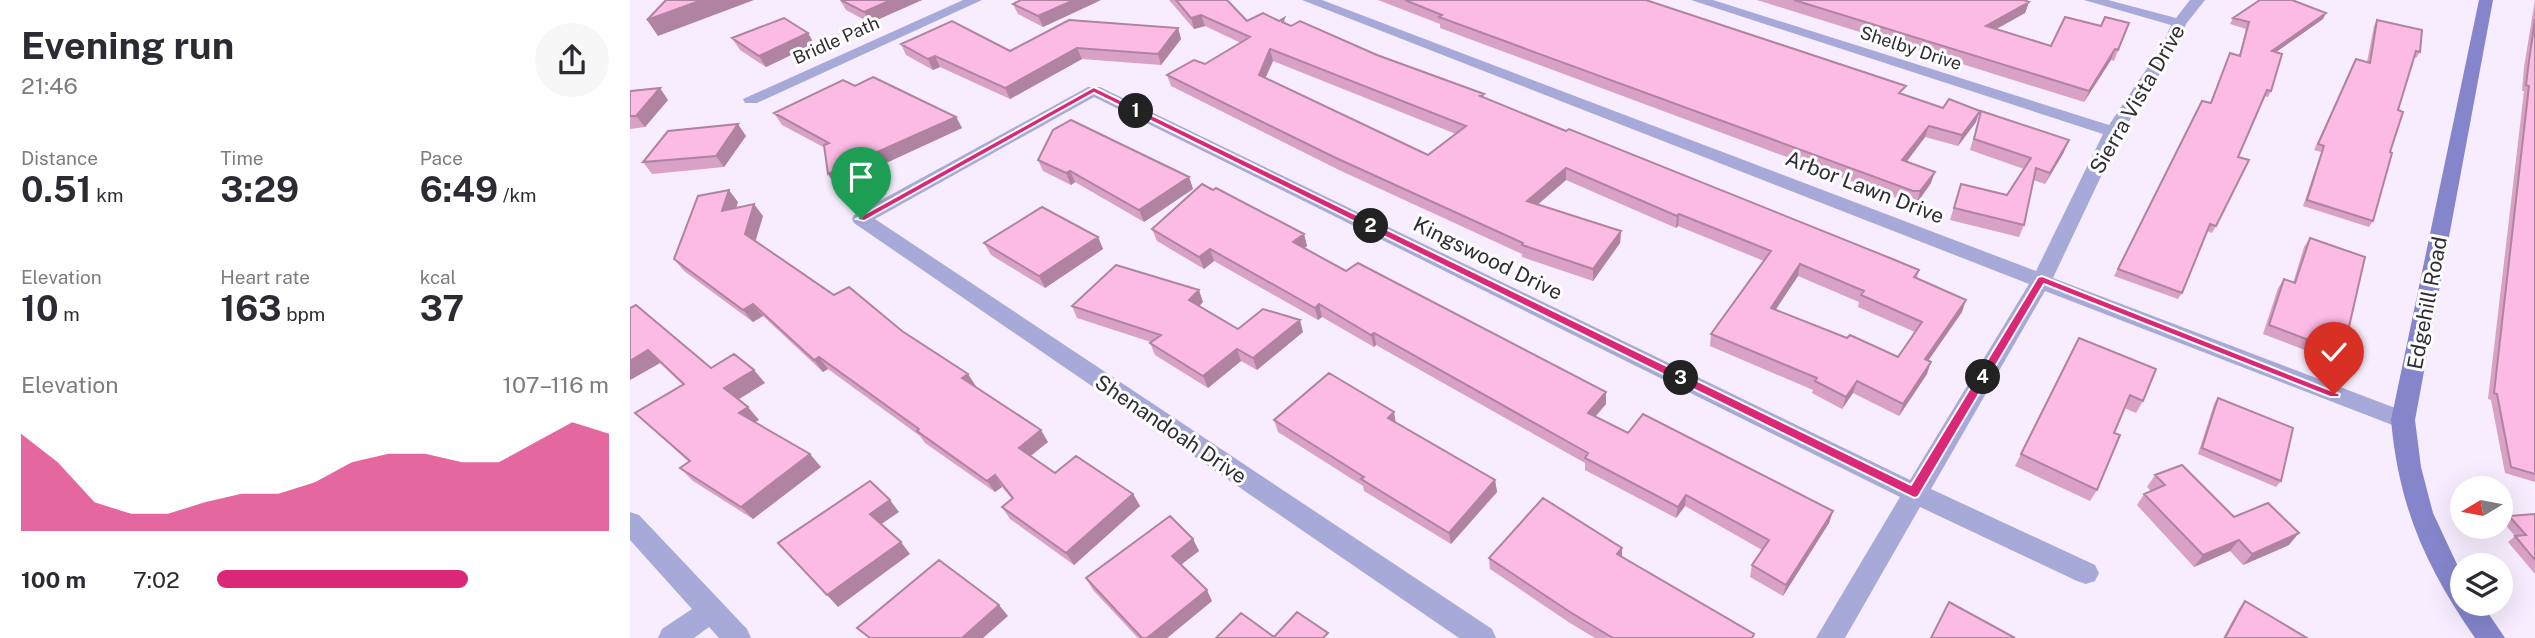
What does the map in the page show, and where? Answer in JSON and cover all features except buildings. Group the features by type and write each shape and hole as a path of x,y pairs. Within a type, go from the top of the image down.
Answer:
{"street":[{"name":"Bridle Path","path":"751,99 975,0"},
{"name":"Arbor Lawn Drive","path":"1309,0 2042,279 2403,420"},
{"name":"Shelby Drive","path":"1698,0 2113,132"},
{"path":"2091,0 2179,23"},
{"name":"Sierra Vista Drive","path":"1830,638 2042,279 2113,132 2170,46 2179,23 2198,0"},
{"name":"Edgehill Road","path":"2450,580 2421,523 2406,462 2403,420 2486,0"},
{"name":"Kingswood Drive","path":"861,219 1094,90 1914,493"},
{"name":"Shenandoah Drive","path":"861,219 1482,638"},
{"path":"1914,493 2085,573"},
{"path":"630,523 737,638"},
{"path":"672,638 711,611"},
{"path":"2475,616 2491,638"}],"route":[{"path":"861,219 1094,90 1914,493 2042,279 2334,394"}]}
